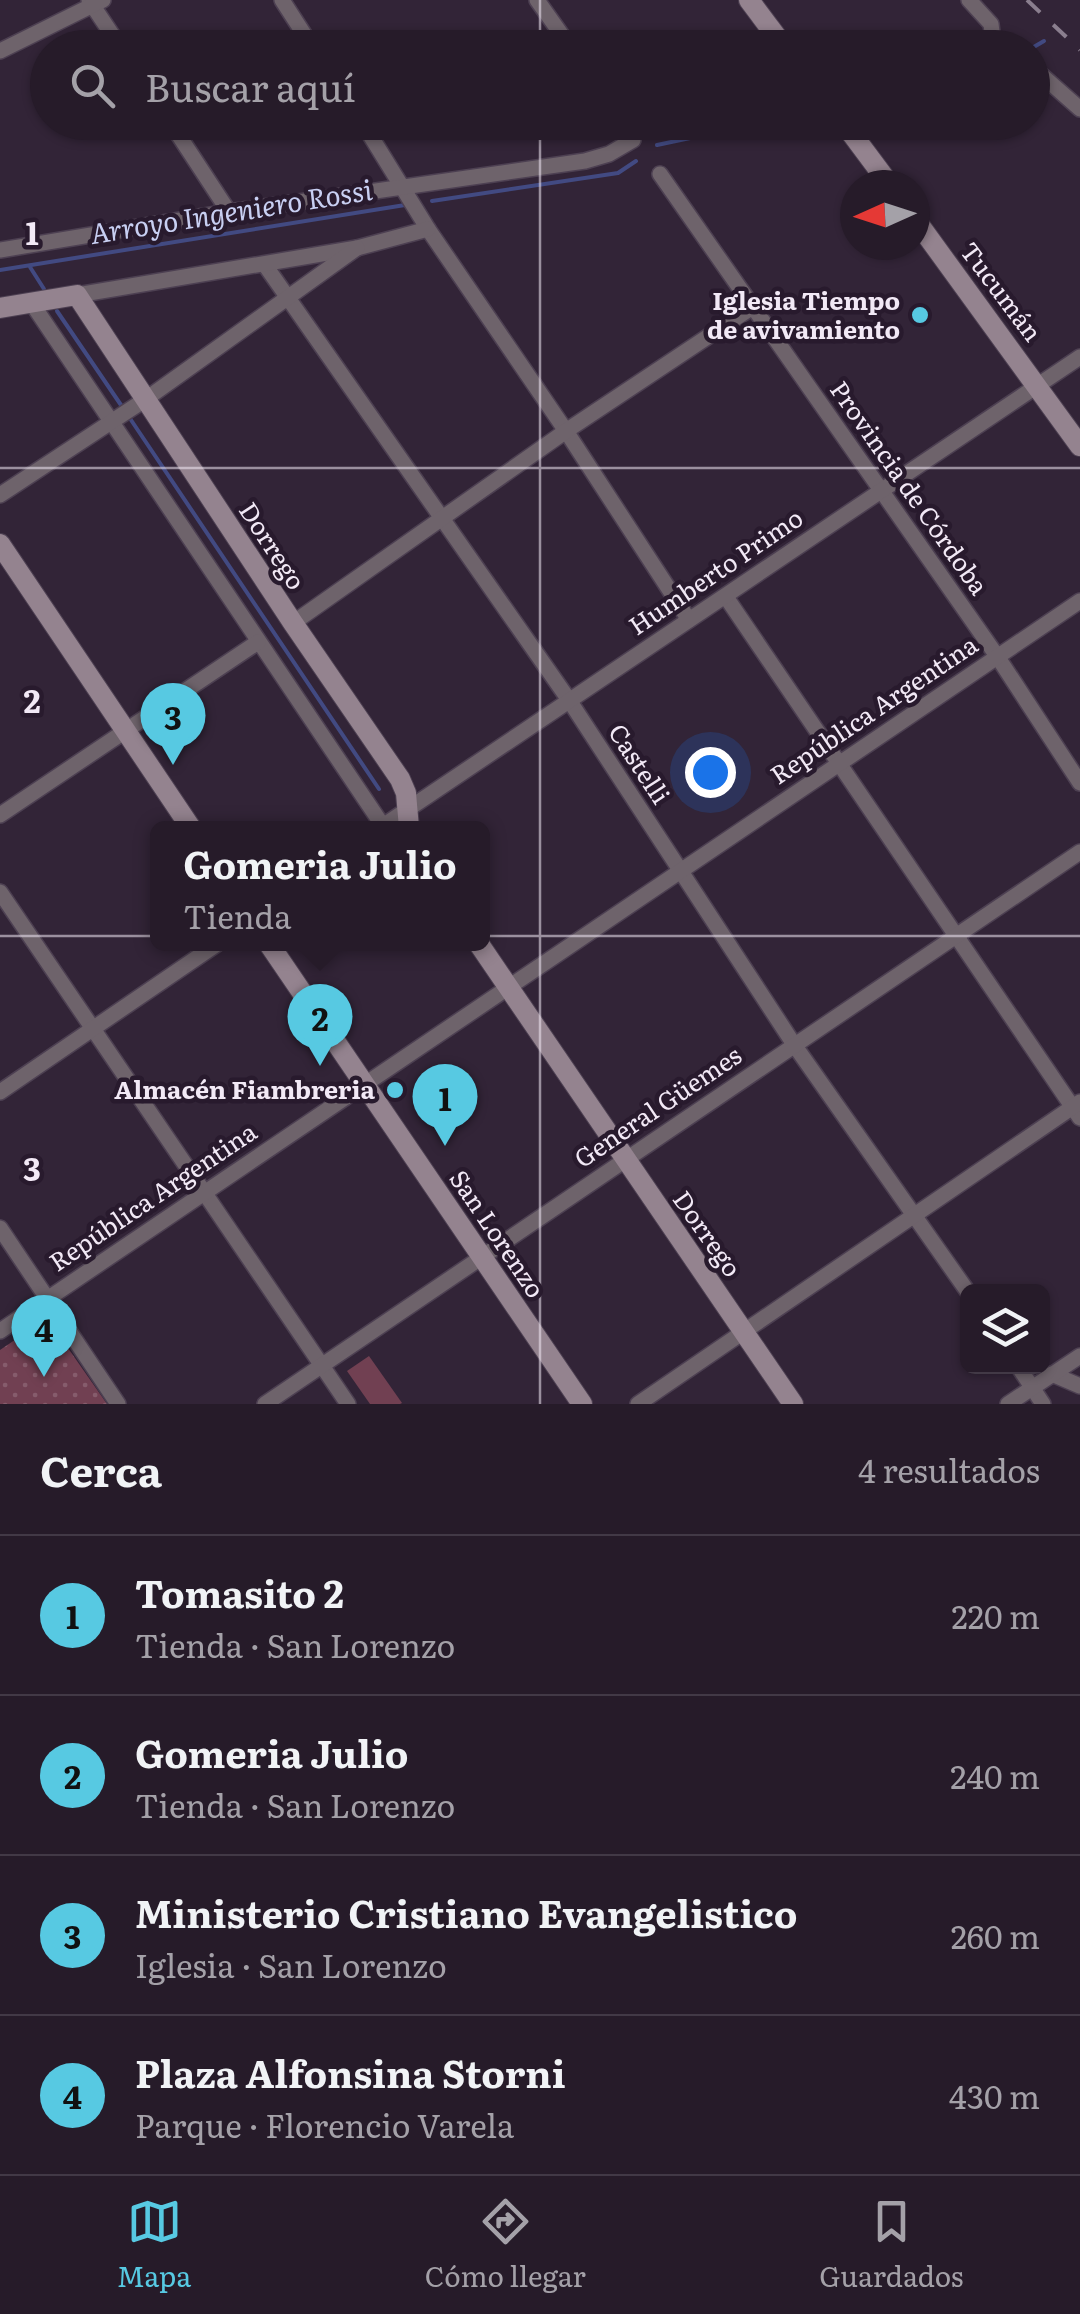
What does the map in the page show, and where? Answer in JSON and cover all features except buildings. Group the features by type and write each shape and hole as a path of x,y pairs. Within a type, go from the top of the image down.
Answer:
{"street":[{"path":"282,0 301,30"},
{"path":"537,0 558,30"},
{"path":"750,0 772,30"},
{"path":"970,0 992,30"},
{"path":"41,30 95,2 111,30"},
{"path":"0,51 30,36"},
{"path":"1050,82 1080,109"},
{"path":"182,140 230,212"},
{"path":"373,140 689,620"},
{"path":"0,250 230,212 407,193 586,161 609,154 632,140"},
{"path":"856,140 879,170"},
{"name":"Provincia de Córdoba","path":"660,174 997,656 1080,784"},
{"path":"0,308 356,248 426,224"},
{"name":"Tucumán","path":"930,238 1080,446"},
{"path":"0,495 146,399 356,248"},
{"name":"Castelli","path":"265,265 568,700 795,1046 963,1284"},
{"name":"Dorrego","path":"77,295 400,778 409,819"},
{"path":"32,302 378,821"},
{"path":"293,623 566,430 751,308"},
{"name":"Humberto Primo","path":"409,819 568,700 1080,356"},
{"path":"0,544 186,821"},
{"path":"638,1404 916,1214 1078,1109 956,937 726,597"},
{"name":"República Argentina","path":"0,1331 1080,601"},
{"path":"0,814 258,642"},
{"name":"General Güemes","path":"265,1404 1080,852"},
{"path":"0,892 348,1404"},
{"path":"0,1092 207,951"},
{"name":"San Lorenzo","path":"274,951 582,1404"},
{"name":"Dorrego","path":"484,951 793,1404"},
{"path":"0,1228 118,1404"},
{"path":"1008,1404 1080,1356"},
{"path":"1023,1374 1043,1404"},
{"path":"1052,1374 1080,1386"}],"shaded area":[{"path":"47,1318 107,1404 0,1404 0,1350"},
{"path":"369,1356 402,1403 370,1404 347,1371"}],"waterway":[{"path":"657,145 681,140"},
{"path":"432,201 618,173 636,161"},
{"name":"Arroyo Ingeniero Rossi","path":"0,270 405,205"},
{"path":"30,267 44,289"},
{"path":"57,311 123,408"},
{"path":"129,417 379,789"}],"railway":[{"path":"1027,0 1080,50"}],"place":[{"name":"Iglesia Tiempo de avivamiento","path":"920,315"},
{"name":"Ministerio Cristiano Evangelistico","path":"173,765"},
{"name":"Gomeria Julio","path":"320,1066"},
{"name":"Almacén Fiambreria","path":"395,1090"},
{"name":"Tomasito 2","path":"445,1146"},
{"name":"Plaza Alfonsina Storni","path":"44,1377"}]}
